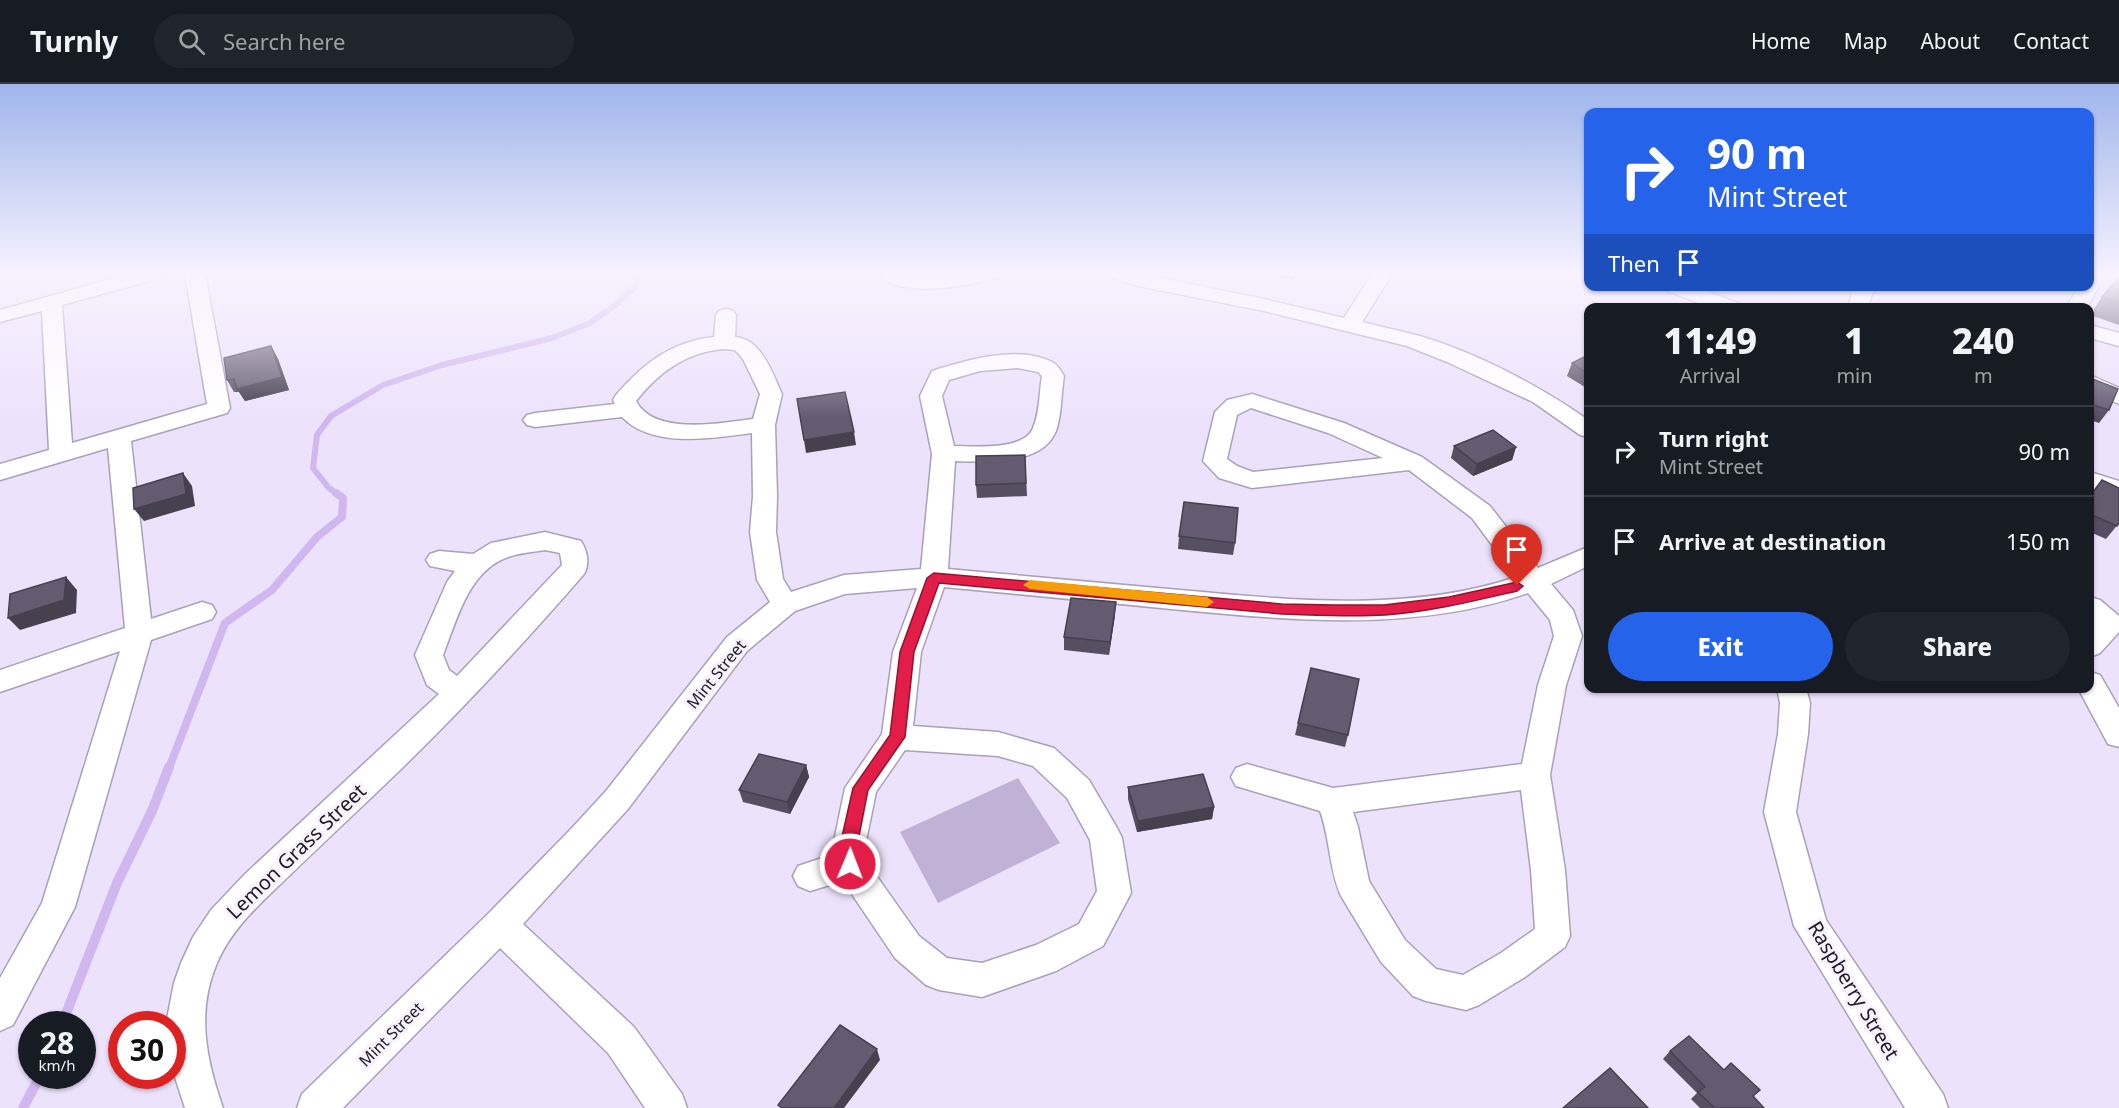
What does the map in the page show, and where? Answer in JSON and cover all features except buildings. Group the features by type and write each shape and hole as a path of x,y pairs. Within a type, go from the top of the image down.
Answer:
{"street":[{"path":"53,322 60,455"},
{"path":"0,472 219,408 204,322"},
{"path":"724,342 725,322"},
{"path":"1336,322 1414,341 1455,357 1541,397 1584,427"},
{"path":"2094,331 2119,340"},
{"path":"763,425 686,431 670,429 641,423 626,410 624,400 638,382 662,361 694,346 724,342 741,344 753,357 771,394 763,425 765,496 763,532 770,580 786,604"},
{"path":"897,737 998,744 1043,757 1078,789 1106,838 1114,893 1091,935 1044,959 982,980 939,973 907,947 850,864 850,841 861,788 897,737 907,652 934,578 944,454 931,396 940,376 974,364 1022,360 1054,363 1044,431 1032,444 1009,453 944,454"},
{"path":"2094,384 2119,397"},
{"path":"1334,801 1342,827 1353,885 1393,951 1426,984 1466,993 1513,965 1553,936 1548,870 1535,775 1552,685 1568,636 1563,616 1533,581 1481,512 1414,462 1336,428 1252,401 1231,400 1215,461 1228,472 1252,480 1414,462"},
{"path":"535,420 626,410"},
{"path":"0,1013 58,908 139,633 119,438"},
{"path":"2094,481 2119,490"},
{"name":"Lemon Grass Street","path":"204,1108 188,1063 185,1011 199,962 231,909 459,692 575,567 572,547 545,541 500,549 477,564 459,582 429,655 437,677 459,692"},
{"name":"Mint Street","path":"316,1108 500,925 617,800 737,644 786,604 844,585 934,578 1282,609 1384,610 1449,602 1501,591 1533,581 1584,558"},
{"path":"439,560 477,564"},
{"path":"2094,610 2115,626 2094,639"},
{"path":"0,681 202,612"},
{"path":"2094,690 2119,735"},
{"name":"Raspberry Street","path":"1792,693 1795,703 1793,734 1780,812 1812,926 1929,1108"},
{"path":"1246,777 1334,801 1535,775"},
{"path":"810,876 850,864"},
{"path":"500,925 621,1040 668,1108"}],"shaded area":[{"path":"1018,778 1060,843 938,903 900,832"}],"waterway":[{"path":"338,495 328,487 313,468 317,435 331,416 383,385 442,365 552,338 592,322"},
{"path":"169,768 225,623 272,590 317,537 342,517 343,498 336,493"},
{"path":"67,1011 117,883 152,811 169,767"},
{"path":"23,1108 33,1089"}],"slow traffic":[{"path":"1030,585 1207,602"}],"route":[{"path":"850,864 850,841 861,788 897,737 907,652 934,578 1123,593 1282,609 1335,610 1384,610 1465,600 1517,586"}]}
